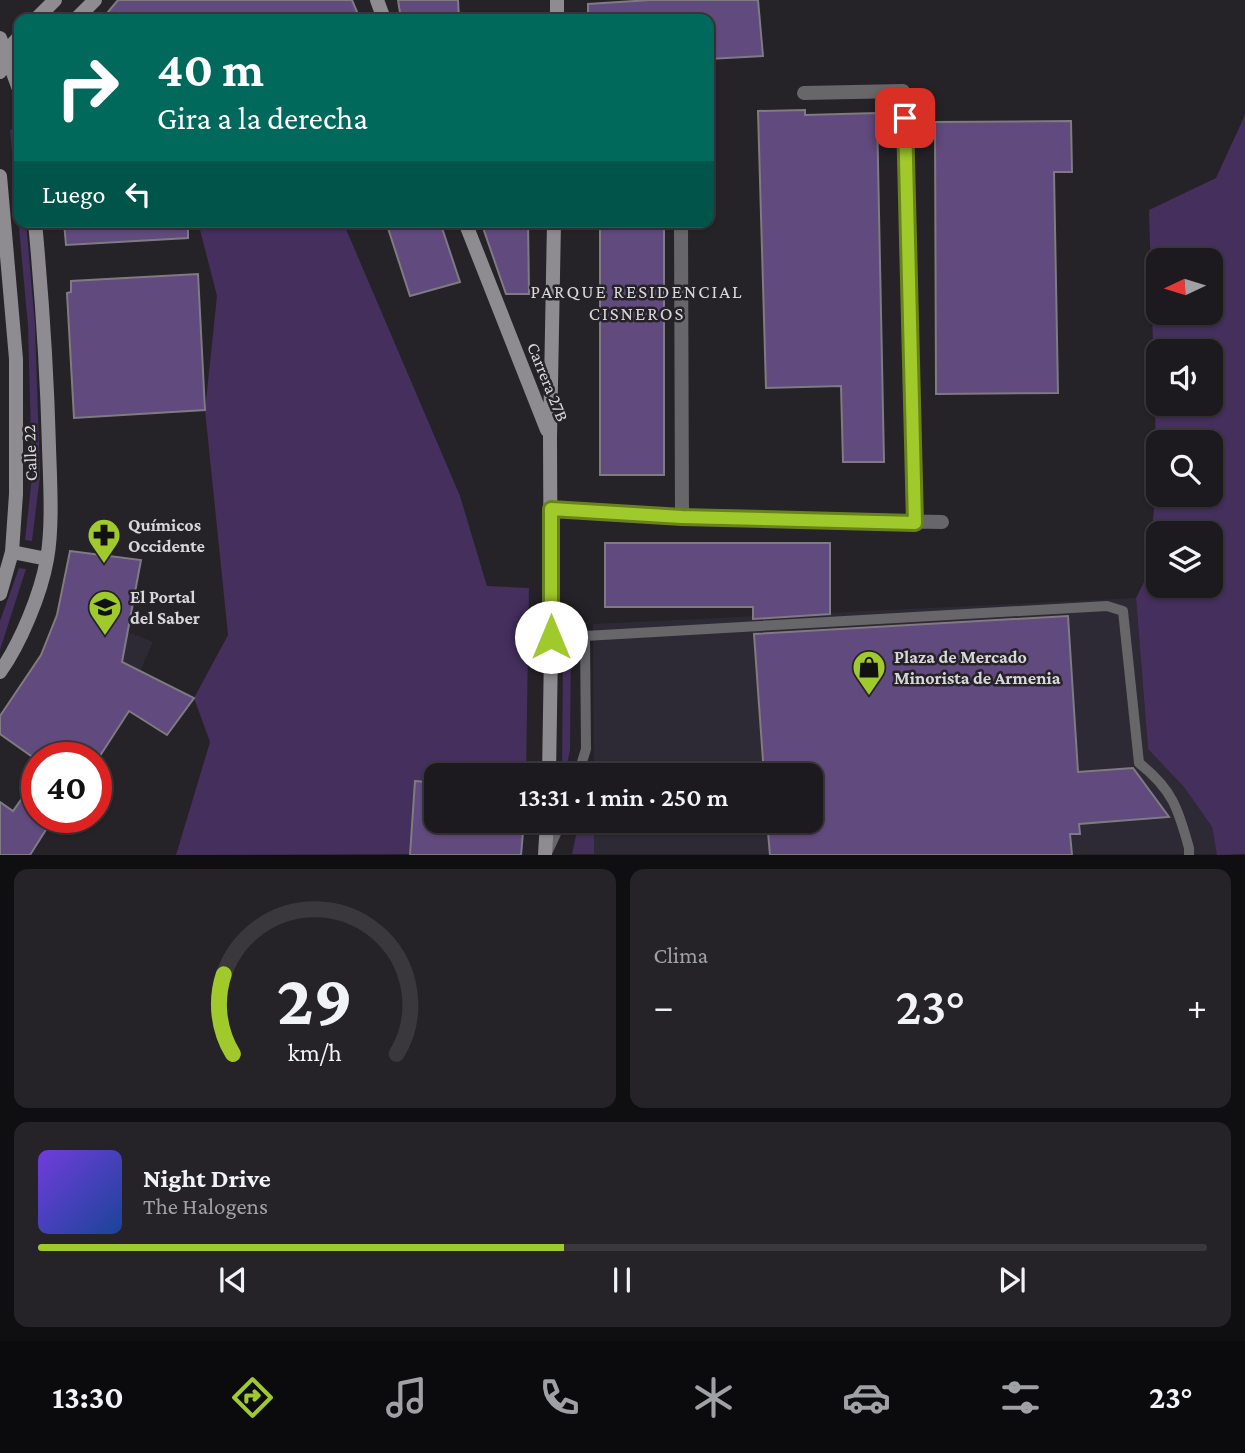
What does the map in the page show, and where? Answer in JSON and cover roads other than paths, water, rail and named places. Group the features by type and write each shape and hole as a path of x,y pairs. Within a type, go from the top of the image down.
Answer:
{"main road":[{"path":"41,14 55,0"},
{"path":"81,14 95,0"},
{"path":"0,38 14,78"},
{"path":"0,72 4,55"},
{"path":"0,176 16,359 16,494 12,552 0,594"},
{"name":"Calle 22","path":"0,672 12,655 26,622 47,559 51,488 47,366 36,228"},
{"name":"Carrera 27B","path":"467,228 550,438"},
{"path":"549,763 554,228"},
{"path":"12,552 47,559"},
{"path":"546,855 547,833"}],"street":[{"path":"804,93 903,91 915,523"},
{"path":"681,228 682,517"},
{"path":"551,509 682,517 942,522"}],"lane":[{"path":"551,637 1107,606 1123,611 1139,763 1156,776 1178,806 1189,855"},
{"path":"582,763 586,749 585,636"},
{"path":"546,855 556,833"}],"place":[{"name":"Químicos Occidente","path":"104,565"},
{"name":"El Portal del Saber","path":"105,637"},
{"name":"Plaza de Mercado Minorista de Armenia","path":"869,697"}],"district":[{"name":"PARQUE RESIDENCIAL CISNEROS","path":"637,302"}]}
